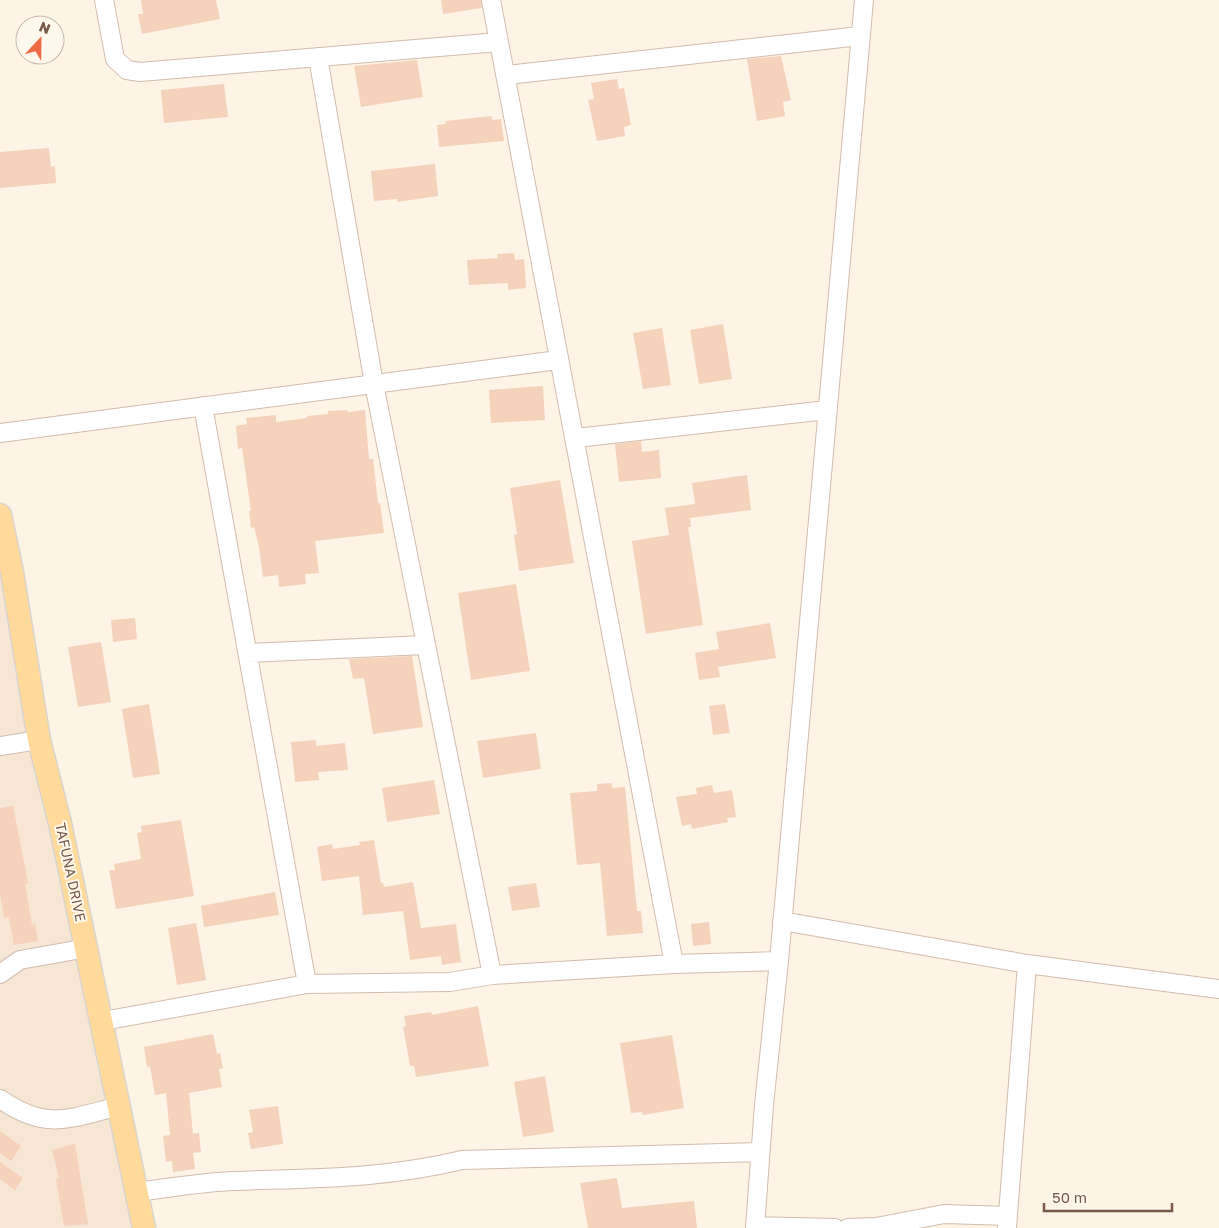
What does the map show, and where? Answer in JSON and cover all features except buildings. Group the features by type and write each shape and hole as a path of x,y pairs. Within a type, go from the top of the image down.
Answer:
{"main road":[{"name":"TAFUNA DRIVE","path":"0,515 6,573 39,740 60,823 103,1021 144,1228"}],"street":[{"path":"104,0 115,59 127,70 140,72 499,42"},
{"path":"492,0 558,360 576,438 674,964"},
{"path":"835,1228 755,1227 760,1152 779,961 864,0"},
{"path":"506,74 860,36"},
{"path":"318,57 374,384 492,975"},
{"path":"0,433 558,360"},
{"path":"203,406 307,984"},
{"path":"576,438 827,410"},
{"path":"248,653 425,645"},
{"path":"0,746 39,740"},
{"path":"782,921 1026,964 1219,988"},
{"path":"0,974 20,960 87,948"},
{"path":"103,1021 307,984 450,982 492,975 674,964 779,961"},
{"path":"848,1228 876,1227 944,1214 1007,1222 1026,964"},
{"path":"0,1099 25,1115 45,1120 75,1118 119,1106"},
{"path":"136,1192 232,1181 381,1176 462,1160 760,1152"}],"shaded area":[{"path":"0,533 142,1228 0,1228"}]}
